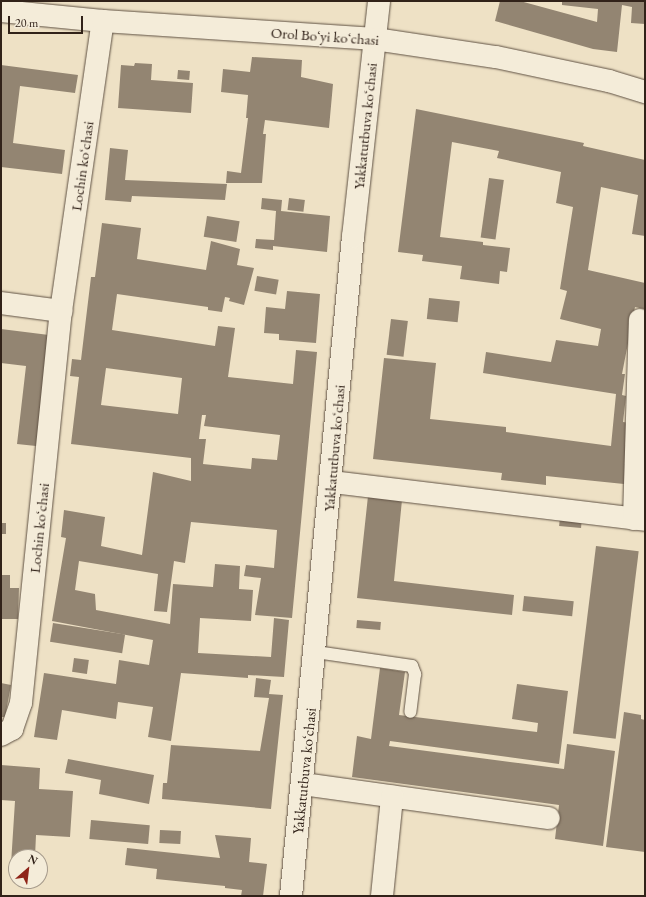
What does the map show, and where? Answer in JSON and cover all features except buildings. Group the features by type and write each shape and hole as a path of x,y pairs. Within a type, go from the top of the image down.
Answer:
{"street":[{"name":"Yakkatutbuva koʻchasi","path":"291,896 332,482 353,237 379,1"},
{"name":"Orol Boʻyi koʻchasi","path":"1,11 103,21 375,39 496,57 609,81 645,92"},
{"name":"Lochin koʻchasi","path":"1,735 12,729 21,704 61,312 103,21"},
{"path":"1,303 61,312"},
{"path":"332,482 639,520 640,320"},
{"path":"303,784 549,818"},
{"path":"382,896 392,797"}],"lane":[{"path":"316,652 412,666 415,674 410,712"}]}
